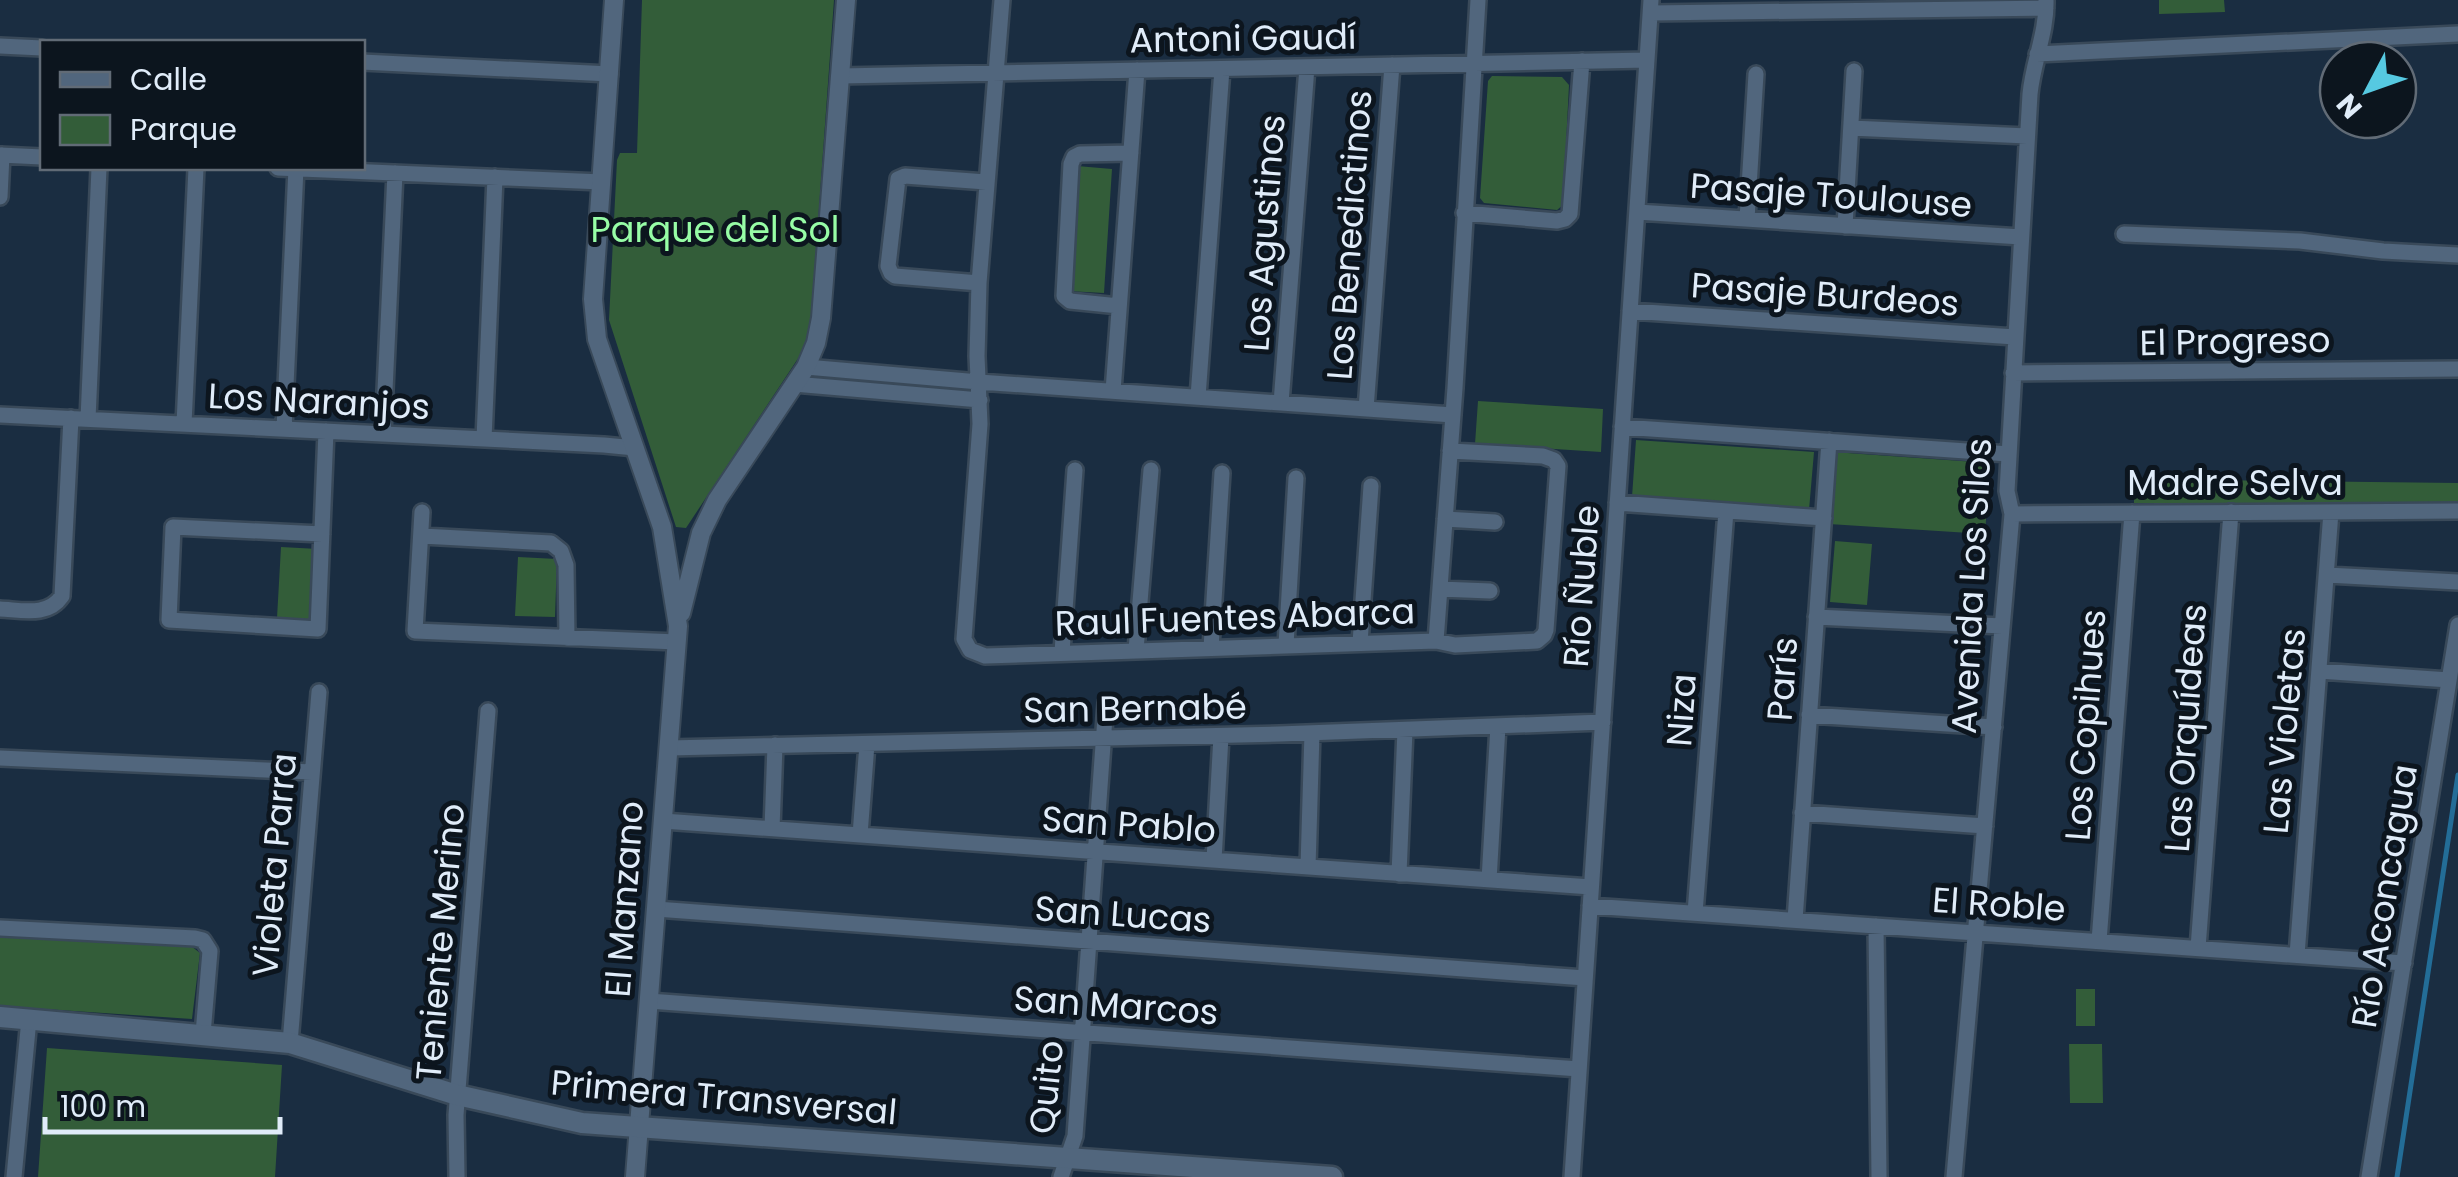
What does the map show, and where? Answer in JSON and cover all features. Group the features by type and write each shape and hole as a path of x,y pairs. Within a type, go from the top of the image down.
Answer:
{"main road":[{"name":"Primera Transversal","path":"0,1017 290,1043 458,1095 570,1120 1064,1167 1332,1177"}],"street":[{"name":"El Manzano","path":"614,0 594,320 597,339 666,542 678,634"},
{"name":"El Manzano","path":"635,1177 678,634 699,541 717,500 806,366 820,331 846,0"},
{"name":"Raul Fuentes Abarca","path":"1002,0 978,282 980,424 964,639 979,656 1436,641 1478,0"},
{"path":"1651,6 2046,4"},
{"name":"Avenida Los Silos","path":"1954,1177 2012,514 2007,491 2031,82 2046,4"},
{"name":"Río Ñuble","path":"1572,1177 1651,6"},
{"path":"2038,54 2458,34"},
{"path":"0,46 40,48"},
{"name":"Antoni Gaudí","path":"840,76 1647,60"},
{"path":"365,62 610,74"},
{"path":"1464,213 1558,221 1570,214 1582,62"},
{"name":"Los Benedictinos","path":"1366,409 1392,65"},
{"name":"Los Agustinos","path":"1281,403 1307,67"},
{"path":"1198,397 1222,68"},
{"path":"1113,391 1137,70"},
{"path":"1844,226 1854,71"},
{"path":"1747,220 1756,74"},
{"path":"1851,128 2028,136"},
{"path":"1119,306 1070,301 1064,296 1071,164 1080,154 1131,153"},
{"path":"0,197 1,155 40,156"},
{"path":"0,609 46,610 62,596 99,170"},
{"path":"184,424 196,170"},
{"path":"284,429 296,170"},
{"path":"336,170 602,182"},
{"path":"384,434 395,173"},
{"path":"978,282 896,276 888,266 898,179 905,176 986,182"},
{"path":"484,439 494,177"},
{"name":"Pasaje Toulouse","path":"1637,212 2021,237"},
{"path":"2124,234 2300,241 2383,251 2458,254"},
{"name":"Pasaje Burdeos","path":"1630,311 2015,337"},
{"path":"806,366 1453,415"},
{"name":"El Progreso","path":"2013,373 2458,369"},
{"path":"794,384 980,400"},
{"name":"Los Naranjos","path":"0,415 636,448"},
{"path":"1622,427 2009,454"},
{"path":"322,534 173,527 170,620 318,629 322,534 326,432"},
{"name":"París","path":"1795,920 1829,442"},
{"path":"1436,641 1455,645 1532,642 1544,635 1558,470 1549,456 1450,451"},
{"path":"1062,652 1075,470"},
{"path":"1136,650 1150,470"},
{"path":"1211,648 1222,473"},
{"path":"1286,646 1296,478"},
{"path":"1360,643 1371,486"},
{"path":"1617,503 1824,518"},
{"name":"Niza","path":"1695,914 1726,511"},
{"name":"Madre Selva","path":"2012,514 2458,511"},
{"path":"422,512 415,631 566,638 678,634"},
{"name":"Las Orquídeas","path":"2198,948 2231,512"},
{"name":"Las Violetas","path":"2297,955 2332,512"},
{"name":"Los Copihues","path":"2099,942 2132,513"},
{"path":"1445,520 1495,522"},
{"path":"422,536 552,543 562,551 566,565 566,638"},
{"path":"666,542 699,541"},
{"path":"2326,575 2458,582"},
{"path":"1440,588 1490,591"},
{"path":"1816,617 2002,626"},
{"name":"Río Aconcagua","path":"2370,1177 2458,625"},
{"path":"2319,672 2449,680"},
{"name":"Violeta Parra","path":"290,1043 318,692"},
{"name":"Quito","path":"1064,1167 1075,1136 1106,703"},
{"name":"Teniente Merino","path":"457,1177 455,1130 488,711"},
{"path":"1810,715 1994,727"},
{"name":"San Bernabé","path":"669,748 1312,734 1602,722"},
{"path":"1489,880 1498,726"},
{"path":"1398,874 1405,730"},
{"path":"1308,867 1312,734"},
{"path":"1214,860 1221,736"},
{"path":"860,835 867,744"},
{"path":"772,829 775,746"},
{"path":"0,758 312,772"},
{"path":"1802,813 1985,826"},
{"name":"San Pablo","path":"663,821 1591,887"},
{"name":"El Roble","path":"1590,906 2404,964"},
{"name":"San Lucas","path":"656,909 1585,978"},
{"path":"1876,926 1879,1177"},
{"path":"0,928 203,940 210,955 203,1034"},
{"name":"San Marcos","path":"649,1001 1579,1069"},
{"path":"14,1177 28,1020"}],"green space":[{"name":"Parque del Sol","path":"642,0 834,0 810,333 801,354 686,528 676,527 609,320 617,160 620,153 637,153"},
{"path":"2159,0 2224,0 2225,12 2159,14"},
{"path":"1492,76 1562,77 1569,85 1563,205 1557,210 1484,203 1480,198 1488,81"},
{"path":"1077,166 1112,169 1104,293 1068,291"},
{"path":"1478,401 1603,409 1601,452 1475,444"},
{"path":"1636,440 1814,452 1809,510 1632,497"},
{"path":"1833,452 1990,463 1985,534 1829,524"},
{"path":"2134,479 2458,483 2458,503 2134,503"},
{"path":"1835,541 1872,544 1867,605 1830,602"},
{"path":"281,547 318,549 314,621 277,618"},
{"path":"518,557 557,559 555,617 515,616"},
{"path":"0,935 191,946 200,953 192,1019 0,1006"},
{"path":"2076,989 2095,989 2095,1026 2076,1026"},
{"path":"2069,1044 2102,1044 2103,1103 2070,1103"},
{"path":"47,1048 282,1065 275,1177 38,1177"}],"waterway":[{"path":"2397,1177 2458,775"}]}
